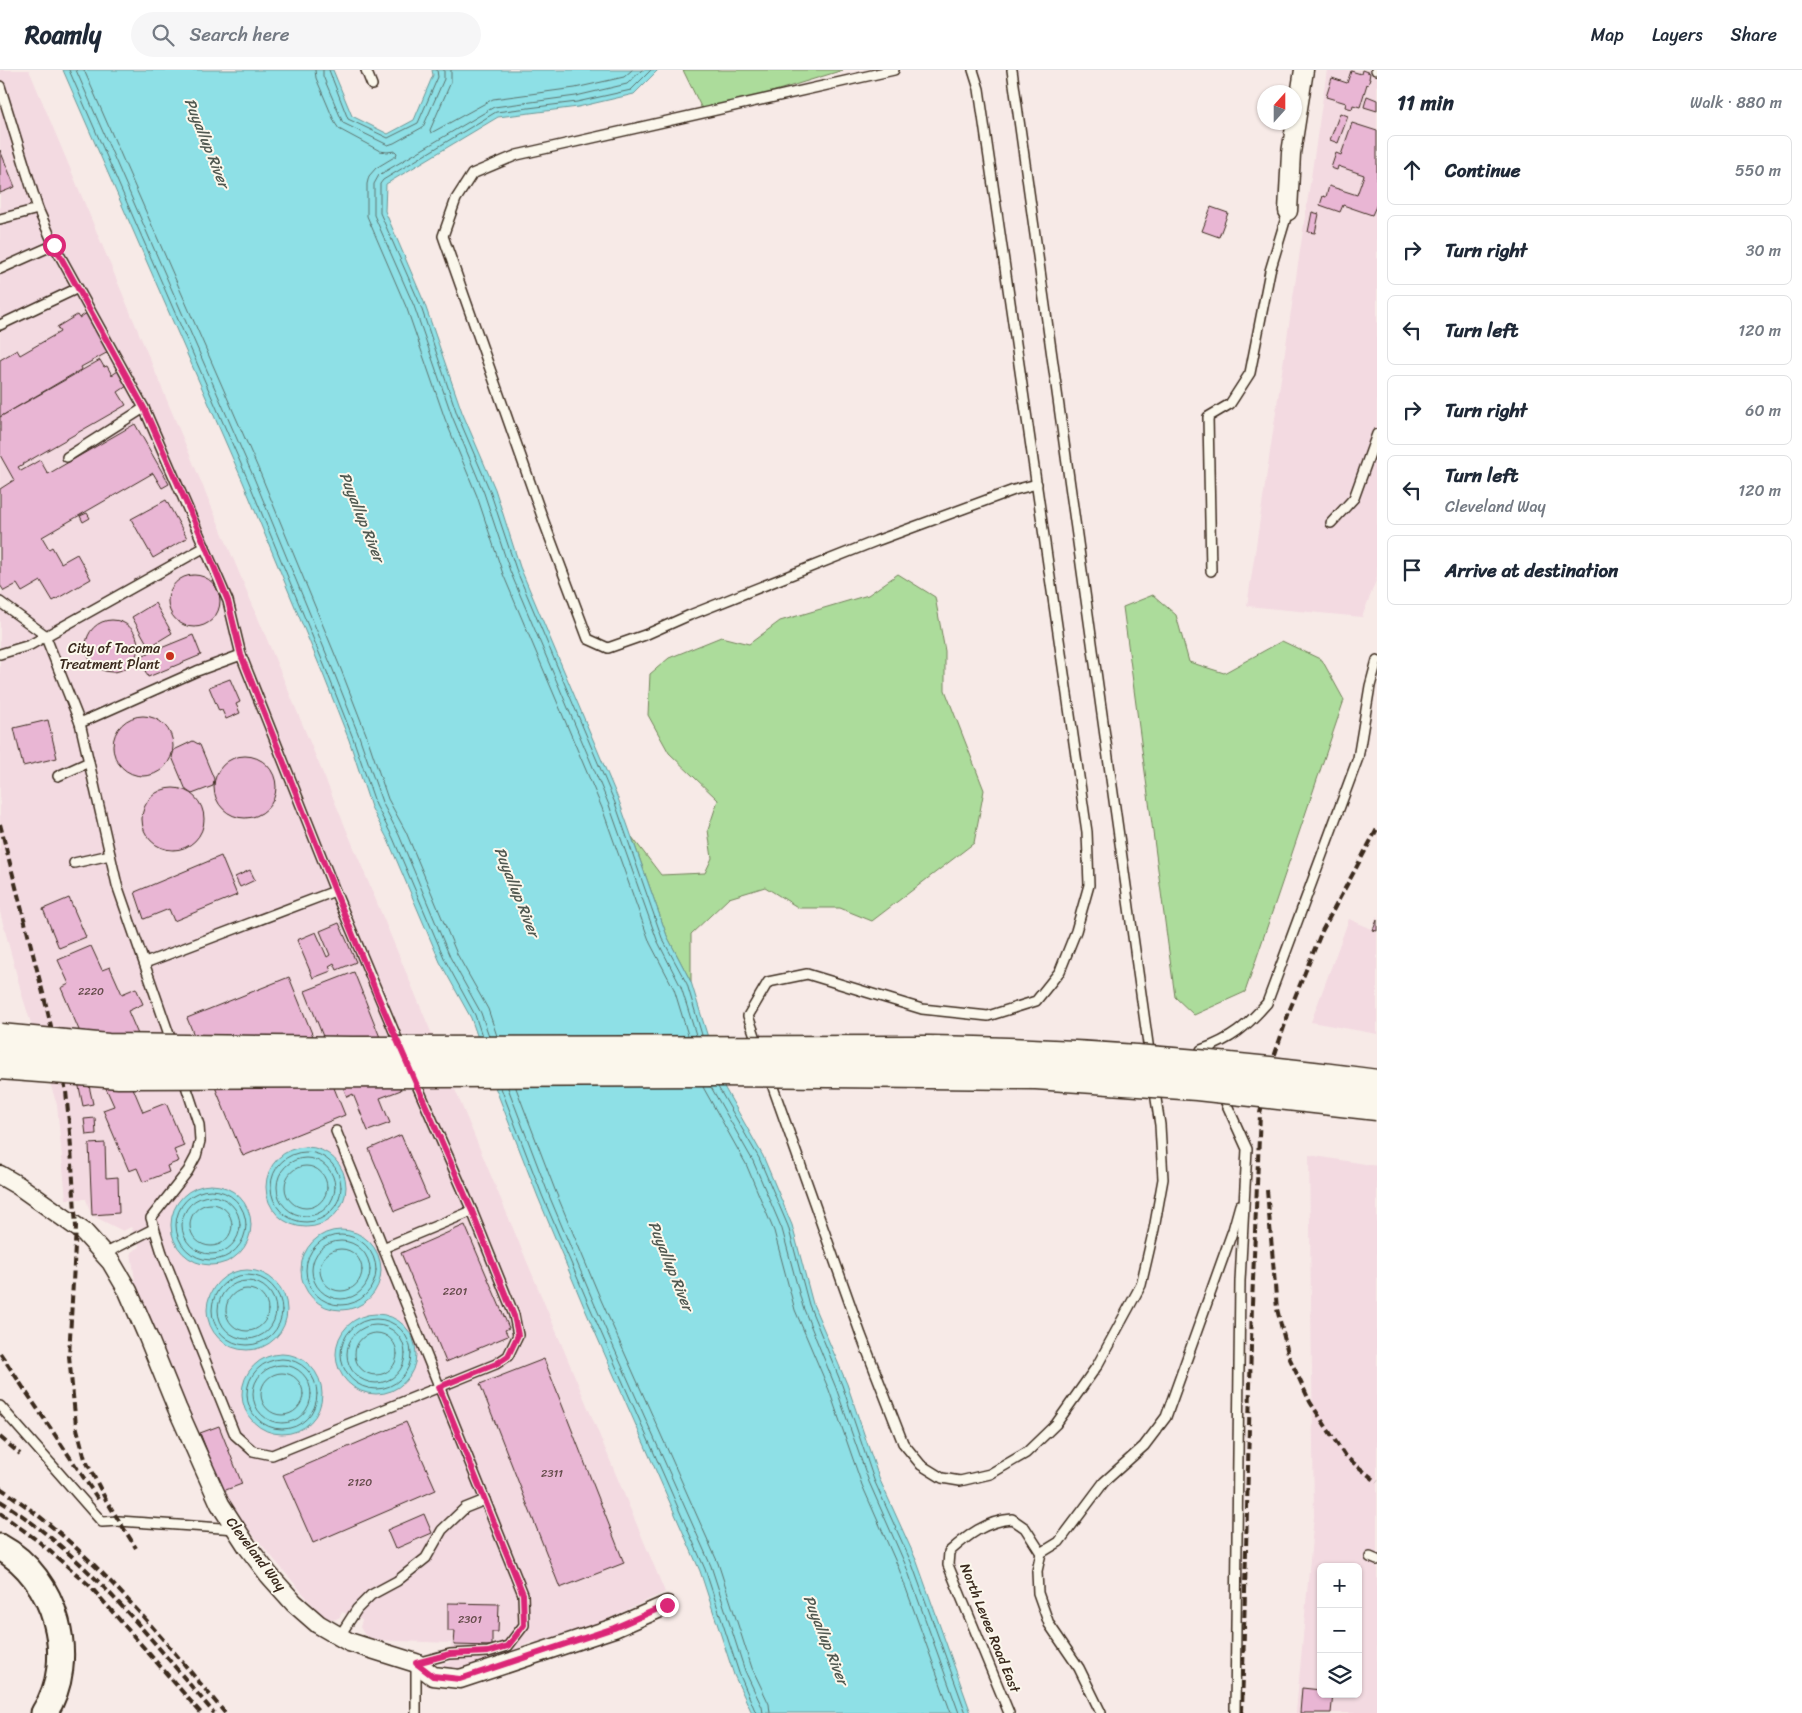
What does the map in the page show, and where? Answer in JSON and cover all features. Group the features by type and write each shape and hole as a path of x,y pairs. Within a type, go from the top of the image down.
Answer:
{"highway":[{"path":"0,1038 108,1048 362,1051 1008,1051 1092,1055 1232,1067 1377,1084"},
{"path":"0,1065 119,1074 726,1072 1036,1075 1197,1086 1377,1106"}],"main road":[{"path":"0,1547 20,1561 32,1575 52,1608 58,1627 61,1649 60,1666 56,1688 44,1713"}],"street":[{"path":"1288,211 1291,153 1304,70"},
{"name":"Cleveland Way","path":"0,1175 19,1186 84,1232 104,1254 128,1291 220,1504 269,1575 294,1603 318,1624 339,1637 416,1663 433,1676 460,1679 614,1628 667,1605"}],"lane":[{"path":"366,70 372,85"},
{"path":"894,70 517,155 472,174 456,199 443,236 544,522 588,639 595,643 608,648 645,635 690,615 876,541 1036,484"},
{"path":"973,70 980,99 1087,832 1089,885 1076,931 1060,971 1036,1001 988,1016 922,1009 807,974 768,982 748,1016 861,1335 903,1443 921,1465 942,1478 960,1482 990,1474 1026,1453 1056,1424 1097,1366 1141,1285 1154,1229 1162,1179 1160,1126 1153,1073 1012,70"},
{"path":"0,86 38,209 54,245 144,408 206,547 228,601 241,655 335,891 379,999 472,1211 514,1316 518,1335 508,1356 496,1364 272,1455 253,1451 235,1435 153,1229 151,1218 188,1171 196,1156 200,1141 199,1125 117,885 80,722 45,636 0,602"},
{"path":"0,219 38,209"},
{"path":"1211,571 1208,417 1230,404 1250,374 1270,271 1288,211"},
{"path":"0,269 54,245"},
{"path":"0,325 78,288"},
{"path":"67,457 144,408"},
{"path":"1332,523 1354,498 1377,434"},
{"path":"0,654 30,645 206,547"},
{"path":"80,722 197,671 241,655"},
{"path":"1236,1713 1240,1281 1247,1148 1201,1050 1222,1042 1248,1024 1268,1003 1358,758 1370,686 1377,660"},
{"path":"58,776 89,762"},
{"path":"74,862 110,855"},
{"path":"145,963 335,891"},
{"path":"336,1131 523,1594 524,1625 508,1646 488,1652 450,1654 416,1663 416,1713"},
{"path":"1101,1713 1079,1668 1049,1624 1038,1593 1037,1571 1041,1553 1059,1542 1104,1482 1144,1446 1166,1416 1233,1230 1245,1191"},
{"path":"383,1248 472,1211"},
{"path":"104,1254 153,1229"},
{"path":"0,1406 102,1522 119,1521 236,1529"},
{"path":"339,1637 357,1609 371,1595 397,1581 426,1558 442,1530 465,1508 485,1500"},
{"name":"North Levee Road East","path":"1009,1713 948,1565 949,1552 968,1535 997,1520 1012,1519 1025,1528 1041,1553"}],"shaded area":[{"path":"0,70 29,70 665,1592 601,1622 538,1645 534,1641 473,1669 442,1671 442,1663 450,1663 451,1643 372,1640 364,1634 360,1627 362,1620 342,1612 340,1617 334,1620 323,1617 227,1504 136,1288 131,1252 140,1247 131,1227 123,1231 91,1215 86,1199 66,1199 57,1105 22,995 0,912 0,594 3,591 0,585"},
{"path":"1327,70 1377,70 1377,578 1362,617 1247,606"},
{"path":"1377,916 1377,1034 1311,1022 1349,919 1372,929"},
{"path":"1309,1155 1377,1166 1377,1713 1296,1713 1314,1516"}],"green space":[{"path":"683,70 843,70 704,113"},
{"path":"898,574 935,597 945,651 945,690 984,790 974,843 872,921 840,908 799,908 765,887 729,898 691,934 691,982 667,936 632,837 661,875 705,873 712,858 708,830 718,800 669,753 648,715 650,674 669,658 721,637 749,644 780,621 868,595"},
{"path":"1153,595 1176,615 1189,662 1224,673 1282,641 1322,660 1344,700 1245,992 1194,1015 1175,997 1123,607"}],"water":[{"name":"Puyallup River","path":"63,70 333,70 352,116 388,134 414,120 433,75 432,70 658,70 634,94 578,107 498,117 386,184 385,211 424,302 462,412 495,489 520,567 619,801 667,936 691,982 722,1083 763,1156 792,1225 813,1304 847,1384 879,1478 917,1562 971,1713 752,1713 734,1675 700,1571 584,1307 538,1197 495,1087 471,1018 440,962 388,840 371,807 349,740 243,482"},
{"path":"306,1147 321,1150 334,1159 343,1172 346,1187 343,1202 334,1215 321,1224 306,1227 291,1224 278,1215 269,1202 266,1187 269,1172 278,1159 291,1150"},
{"path":"211,1185 226,1188 239,1197 248,1210 251,1225 248,1240 239,1253 226,1262 211,1265 196,1262 183,1253 174,1240 171,1225 174,1210 183,1197 196,1188"},
{"path":"341,1230 356,1233 369,1242 378,1255 381,1270 378,1285 369,1298 356,1307 341,1310 326,1307 313,1298 304,1285 301,1270 304,1255 313,1242 326,1233"},
{"path":"247,1270 262,1273 275,1282 284,1295 287,1310 284,1325 275,1338 262,1347 247,1350 232,1347 219,1338 210,1325 207,1310 210,1295 219,1282 232,1273"},
{"path":"376,1314 391,1317 404,1326 413,1339 416,1354 413,1369 404,1382 391,1391 376,1394 361,1391 348,1382 339,1369 336,1354 339,1339 348,1326 361,1317"},
{"path":"282,1354 297,1357 310,1366 319,1379 322,1394 319,1409 310,1422 297,1431 282,1434 267,1431 254,1422 245,1409 242,1394 245,1379 254,1366 267,1357"}],"building":[{"path":"1362,70 1370,73 1370,79 1360,107 1353,105 1352,109 1345,107 1346,103 1326,97 1332,78 1347,83 1351,71 1361,74"},
{"path":"1367,96 1377,100 1377,111 1364,107"},
{"path":"1340,113 1348,116 1338,143 1330,140"},
{"path":"1352,123 1377,131 1377,204 1372,215 1343,205 1340,212 1320,205 1323,196 1326,197 1329,186 1357,195 1364,175 1338,166 1337,170 1331,168 1336,153 1341,155"},
{"path":"0,150 15,187 0,193"},
{"path":"1211,207 1228,213 1219,237 1202,231"},
{"path":"1312,212 1319,214 1315,233 1308,232"},
{"path":"87,313 110,351 0,417 0,360 17,350 20,355 60,332 57,327 77,315 79,318"},
{"path":"100,360 104,367 107,366 112,375 118,371 127,386 118,392 126,405 18,467 21,471 40,460 48,474 135,424 169,484 162,488 153,473 42,537 49,549 52,547 61,563 77,554 91,579 53,601 41,581 22,592 17,584 4,591 0,585 0,489 14,480 0,455 0,417"},
{"path":"166,500 187,538 153,558 131,519"},
{"path":"87,513 90,518 83,522 80,516"},
{"path":"189,575 199,575 213,582 220,596 220,606 213,620 199,627 189,627 179,623 172,616 168,606 168,596 172,586 179,579"},
{"path":"155,603 172,633 149,647 132,617"},
{"path":"107,620 117,620 131,627 138,641 138,651 131,665 117,672 107,672 97,668 90,661 86,651 86,641 90,631 97,624"},
{"name":"City of Tacoma Treatment Plant","path":"193,635 201,655 148,677 139,657"},
{"path":"230,679 240,702 236,704 240,713 226,719 222,710 219,711 209,687"},
{"path":"137,716 149,716 165,724 171,734 173,746 171,758 165,768 149,776 137,776 121,768 113,752 113,740 121,724"},
{"path":"48,720 57,758 23,766 14,728"},
{"path":"193,741 200,745 214,779 213,786 192,794 186,790 172,757 174,750"},
{"path":"239,756 251,756 267,765 274,775 276,787 274,799 267,809 251,818 239,818 228,813 219,804 214,793 214,781 219,770 228,761"},
{"path":"173,788 185,790 195,797 202,807 204,819 202,831 195,841 185,848 173,850 161,848 151,841 144,831 142,819 144,807 151,797 161,790"},
{"path":"221,856 237,895 174,921 169,909 144,919 135,892"},
{"path":"250,870 255,880 240,887 235,877"},
{"path":"69,898 86,937 59,948 43,909"},
{"path":"1377,920 1377,931 1373,930"},
{"path":"339,923 356,962 337,970 334,963 329,966 331,971 313,978 297,940 316,932 327,957 330,955 320,931"},
{"path":"91,946 102,970 110,967 122,994 136,988 143,1004 128,1011 140,1039 82,1037 61,988 69,984 58,960"},
{"path":"354,972 401,1090 380,1098 390,1123 368,1131 353,1094 347,1097 305,991"},
{"path":"289,977 345,1115 243,1156 187,1018"},
{"path":"128,1076 143,1112 166,1103 184,1146 174,1150 179,1161 167,1166 169,1172 143,1182 137,1168 129,1171 103,1110 114,1106 105,1086"},
{"path":"88,1081 93,1104 83,1106 78,1082"},
{"path":"95,1118 96,1134 86,1135 84,1119"},
{"path":"401,1135 428,1198 395,1211 369,1149"},
{"path":"105,1143 106,1178 118,1177 119,1213 92,1215 89,1144"},
{"path":"465,1225 509,1328 505,1330 508,1336 446,1362 401,1253"},
{"path":"544,1359 624,1563 560,1588 480,1384"},
{"path":"406,1422 436,1490 313,1543 283,1475"},
{"path":"219,1426 242,1484 223,1491 200,1433"},
{"path":"424,1514 432,1533 395,1549 387,1530"},
{"path":"448,1603 499,1604 498,1632 492,1632 492,1646 454,1645 455,1631 448,1631"},
{"path":"1302,1688 1317,1690 1317,1698 1333,1698 1331,1713 1300,1713"}],"railway":[{"path":"0,824 66,1091 76,1227 69,1356 76,1425 85,1459 106,1500 136,1548"},
{"path":"1242,1713 1252,1304 1260,1113 1275,1054 1290,1009 1322,931 1377,829"},
{"path":"1267,1190 1277,1309 1289,1357 1310,1402 1345,1456 1377,1482"},
{"path":"0,1353 100,1502"},
{"path":"0,1437 20,1454"},
{"path":"0,1488 33,1511 93,1564 148,1622 225,1713"},
{"path":"0,1501 31,1522 88,1571 140,1627 214,1713"},
{"path":"0,1513 38,1541 89,1585 201,1713"}],"place":[{"name":"City of Tacoma Treatment Plant","path":"170,656"}],"route":[{"path":"54,245 144,408 206,547 228,601 241,655 335,891 379,999 472,1211 514,1316 518,1335 508,1356 496,1364 439,1387 523,1594 524,1625 508,1646 488,1652 450,1654 416,1663 433,1676 460,1679 614,1628 667,1605"}]}
